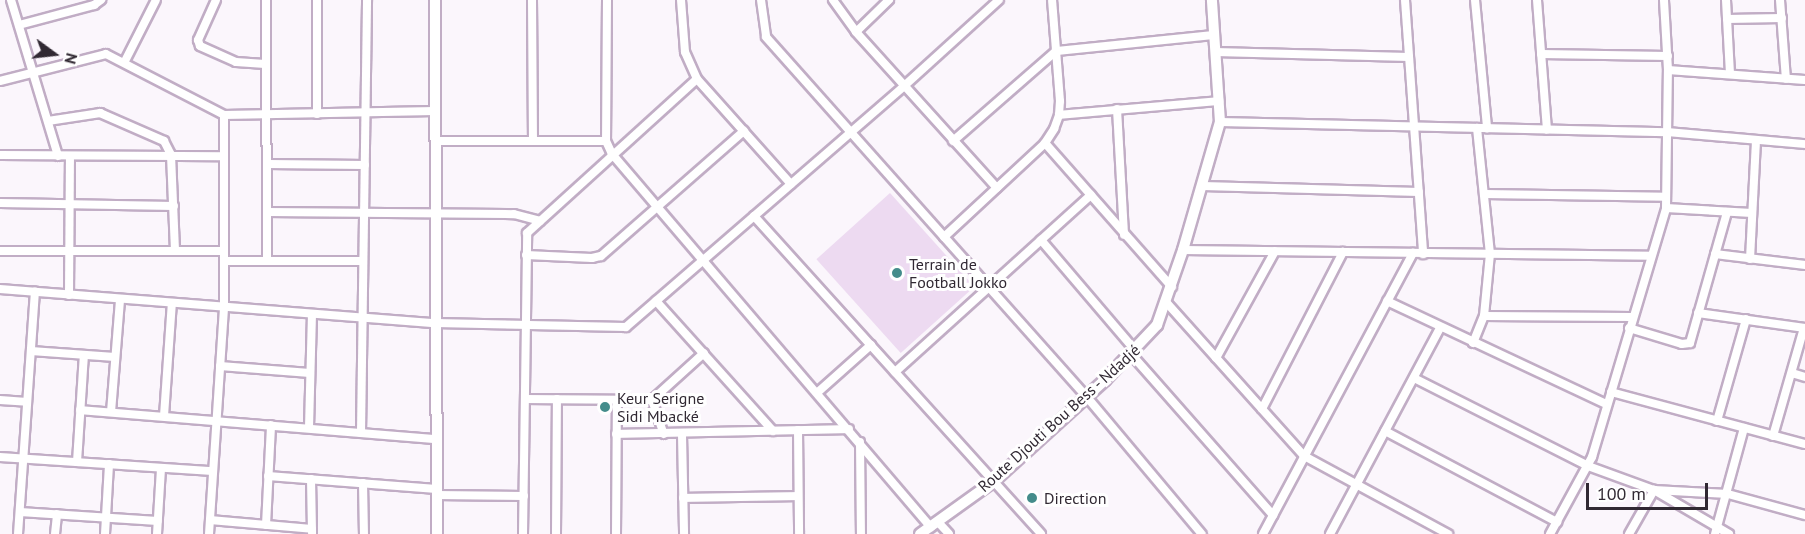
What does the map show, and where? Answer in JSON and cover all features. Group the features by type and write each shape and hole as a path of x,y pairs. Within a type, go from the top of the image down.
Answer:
{"main road":[{"path":"435,0 437,534"},
{"name":"Route Djouti Bou Bess - Ndadjé","path":"920,534 994,481 1133,352 1157,325 1184,250 1220,122 1212,0"}],"street":[{"path":"11,0 58,156"},
{"path":"19,25 94,5 101,0"},
{"path":"125,61 156,0"},
{"path":"216,0 198,40 200,46 236,62 266,64"},
{"path":"266,0 267,261"},
{"path":"317,0 317,114"},
{"path":"361,433 367,0"},
{"path":"532,0 533,141"},
{"path":"607,0 606,141 612,154 655,207 860,442 935,524 949,534"},
{"path":"681,0 685,52 697,79 791,184"},
{"path":"761,0 766,37 1086,396 1202,534"},
{"path":"833,0 856,32 996,188"},
{"path":"856,32 889,0"},
{"path":"0,289 435,323 626,327 904,86 999,0"},
{"path":"944,237 1045,143 1054,129 1059,115 1052,0"},
{"path":"1405,0 1423,254"},
{"path":"1475,0 1487,128"},
{"path":"1538,0 1546,129"},
{"path":"1550,534 1588,466 1666,208 1668,56 1664,0"},
{"path":"1726,0 1730,74"},
{"path":"1780,0 1786,79"},
{"path":"1727,19 1782,18"},
{"path":"954,141 1056,51 1214,35"},
{"path":"1215,52 1409,57"},
{"path":"0,81 106,54 125,61 224,115 435,111"},
{"path":"1541,54 1668,56"},
{"path":"1668,70 1805,80"},
{"path":"523,534 527,233 697,79"},
{"path":"1059,115 1219,101"},
{"path":"1117,109 1125,236"},
{"path":"48,122 100,113 108,114 164,141 171,155 175,251"},
{"path":"209,534 224,307 224,115"},
{"path":"1220,122 1667,132 1805,144"},
{"path":"1473,343 1484,316 1490,254 1477,128"},
{"path":"526,255 592,258 601,256 744,131"},
{"path":"435,141 606,141"},
{"path":"1750,259 1756,141"},
{"path":"1045,143 1172,287"},
{"path":"0,155 223,156"},
{"path":"69,295 70,157"},
{"path":"268,164 365,165"},
{"path":"1203,186 1419,192"},
{"path":"1485,194 1666,197"},
{"path":"895,372 1091,195"},
{"path":"0,203 174,206"},
{"path":"1666,208 1752,213"},
{"path":"267,212 521,214 540,221"},
{"path":"1629,328 1686,344 1690,343 1727,212"},
{"path":"754,216 1041,534"},
{"path":"1041,240 1133,352 1273,515"},
{"path":"1184,250 1651,256"},
{"path":"0,251 224,251"},
{"path":"1216,358 1275,251"},
{"path":"1262,409 1343,252"},
{"path":"1263,534 1413,253"},
{"path":"1715,254 1805,265"},
{"path":"224,261 363,261"},
{"path":"18,534 35,292"},
{"path":"111,412 120,299"},
{"path":"656,301 773,431"},
{"path":"1387,301 1440,328 1606,404"},
{"path":"1166,302 1304,456 1448,534"},
{"path":"164,416 172,303"},
{"path":"1698,313 1804,328 1773,436"},
{"path":"309,428 312,314"},
{"path":"1484,316 1632,317"},
{"path":"1717,421 1746,320"},
{"path":"1330,534 1440,328"},
{"path":"818,392 871,345"},
{"path":"31,351 116,357"},
{"path":"525,399 652,400 704,353"},
{"path":"77,462 84,355"},
{"path":"220,366 310,373"},
{"path":"1792,373 1805,377"},
{"path":"1414,378 1588,466 1654,490 1717,531 1729,534"},
{"path":"1611,392 1805,444"},
{"path":"556,534 557,399"},
{"path":"0,400 27,402"},
{"path":"616,400 616,534"},
{"path":"652,400 664,434"},
{"path":"80,410 436,439"},
{"path":"266,525 271,425"},
{"path":"1717,531 1744,428"},
{"path":"616,434 682,435 849,429"},
{"path":"798,430 799,534"},
{"path":"1385,432 1557,522"},
{"path":"682,435 684,534"},
{"path":"860,442 861,534"},
{"path":"0,457 213,471"},
{"path":"105,534 110,464"},
{"path":"157,534 161,468"},
{"path":"268,476 363,483 436,492 524,496"},
{"path":"210,520 312,531 311,479"},
{"path":"363,483 364,534"},
{"path":"1654,490 1728,494 1805,515"},
{"path":"1629,534 1654,490"},
{"path":"683,498 798,496"},
{"path":"20,512 158,521"},
{"path":"55,534 57,514"}],"shaded area":[{"name":"Terrain de Football Jokko","path":"890,193 974,287 901,353 816,259"}],"place":[{"name":"Terrain de Football Jokko","path":"897,273"},
{"name":"Keur Serigne Sidi Mbacké","path":"605,407"},
{"name":"Direction","path":"1032,498"}]}
